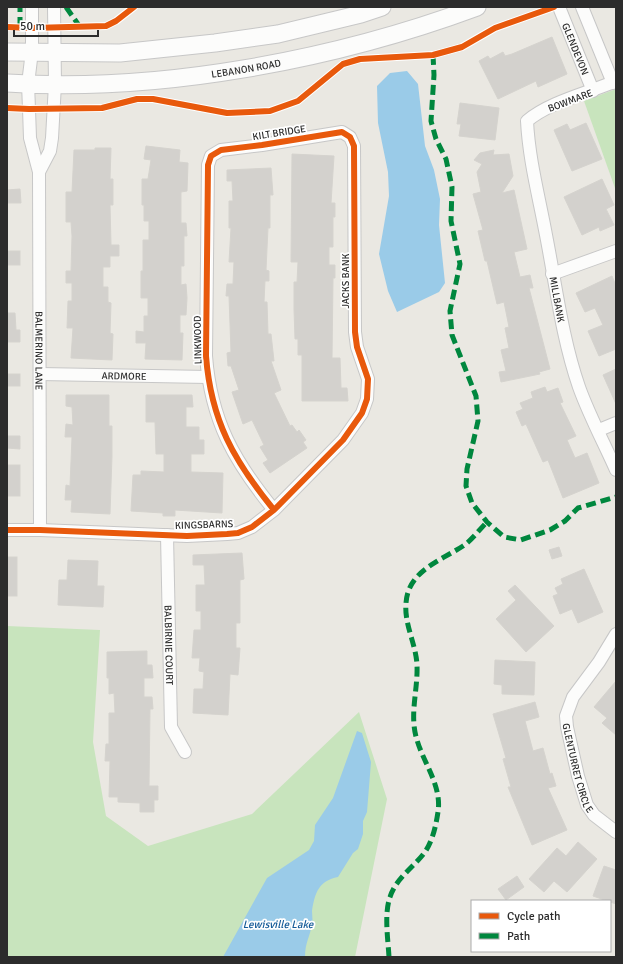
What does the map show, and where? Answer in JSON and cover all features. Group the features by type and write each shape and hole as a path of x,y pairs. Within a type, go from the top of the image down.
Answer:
{"main road":[{"path":"7,52 120,53 215,43 278,34 382,7"},
{"name":"LEBANON ROAD","path":"7,83 125,83 259,66 371,42 427,25 477,7"}],"street":[{"name":"BALMERINO LANE","path":"32,7 32,52 28,84 30,138 39,172 40,530"},
{"name":"BALMERINO LANE","path":"39,172 50,151 55,84 54,7"},
{"name":"GLENDEVON","path":"559,7 593,91"},
{"path":"582,7 614,82"},
{"name":"BOWMARE","path":"527,122 535,114 550,107 614,82"},
{"name":"MILLBANK","path":"527,122 528,150 546,236 563,330 579,387 616,470"},
{"name":"KILT BRIDGE","path":"213,154 221,150 262,145 332,133 342,132 349,136"},
{"name":"JACKS BANK","path":"349,136 354,146 355,332 357,347 368,386 366,404 357,423"},
{"name":"LINKWOOD","path":"213,154 209,162 208,169 206,356 208,377 216,410 226,440 244,470 274,510"},
{"path":"552,274 616,251"},
{"name":"ARDMORE","path":"40,374 208,377"},
{"name":"KINGSBARNS","path":"7,530 187,536 238,533 258,523 274,510 343,440 357,423"},
{"path":"598,430 616,423"},
{"name":"BALBIRNIE COURT","path":"167,535 171,727 185,752"},
{"name":"GLENTURRET CIRCLE","path":"616,634 599,662 573,697 566,716 578,776 587,805 594,815 616,832"}],"green space":[{"path":"616,89 616,191 584,101"},
{"path":"7,626 100,630 93,742 106,816 148,846 252,814 359,712 387,799 355,957 7,957"}],"water":[{"path":"407,71 418,84 425,146 434,170 440,199 439,225 445,283 439,292 397,312 388,291 379,254 389,196 388,172 378,123 377,86 390,73"},
{"name":"Lewisville Lake","path":"357,731 362,733 371,762 367,812 363,821 363,834 358,849 353,853 338,877 326,881 319,888 313,904 311,929 305,957 223,957 267,878 309,850 314,841 315,825 333,798"}],"building":[{"path":"552,37 567,74 538,87 536,81 498,99 479,61 488,56 490,59 503,52 505,56 512,54"},
{"path":"460,103 499,108 495,140 459,136 461,124 457,124"},
{"path":"586,123 602,159 572,171 554,130 567,124 570,130"},
{"path":"146,146 180,150 179,162 188,163 187,191 181,192 181,223 186,223 187,236 184,236 184,266 181,266 181,285 186,284 187,298 186,315 180,315 180,333 183,333 182,360 145,359 146,343 136,343 136,331 144,332 144,316 148,316 148,298 141,298 143,240 149,240 149,221 144,221 144,205 142,205 142,179 148,179 151,160 144,159"},
{"path":"95,148 111,148 110,179 113,179 113,205 110,205 111,245 119,245 119,256 110,256 110,267 103,267 103,287 108,287 108,302 111,303 110,333 113,334 112,360 71,358 73,328 67,328 68,301 72,301 72,283 66,283 66,271 71,271 72,236 71,222 66,222 66,192 72,192 74,150 95,150"},
{"path":"494,150 493,155 509,154 513,176 502,193 514,190 527,249 514,252 520,277 530,275 533,288 529,288 550,369 539,372 540,374 501,382 499,372 506,371 501,350 509,348 505,328 509,327 504,302 497,304 487,261 485,261 478,231 483,230 473,194 481,192 477,172 482,164 474,160 480,153"},
{"path":"292,154 334,156 331,203 335,203 335,217 333,217 333,247 329,247 329,265 335,265 335,278 333,278 332,358 340,358 341,388 347,388 348,401 302,401 302,355 298,355 298,339 295,339 294,309 294,282 297,282 298,262 291,262"},
{"path":"271,168 273,195 270,195 270,228 268,228 266,270 269,271 269,281 265,281 264,302 267,302 268,334 271,334 274,361 271,361 281,390 274,393 290,426 292,425 297,432 299,430 306,440 303,442 307,448 270,473 263,463 268,460 260,447 264,445 252,420 243,424 232,392 239,390 231,366 228,366 227,353 231,352 229,296 226,296 227,284 233,284 234,262 229,262 231,228 229,228 229,201 233,201 232,181 227,181 227,170"},
{"path":"602,179 614,205 606,209 614,225 600,231 599,227 582,235 564,197"},
{"path":"20,189 21,203 7,203 7,190"},
{"path":"7,251 20,251 20,265 7,265"},
{"path":"612,276 616,286 616,349 599,356 588,331 603,325 595,308 585,312 576,293"},
{"path":"7,313 15,313 16,330 20,330 20,342 7,342"},
{"path":"616,369 616,404 603,375"},
{"path":"7,374 20,374 20,386 7,386"},
{"path":"545,387 547,392 558,388 563,402 560,403 576,436 567,440 575,458 587,453 599,483 563,498 548,460 543,462 526,424 522,426 516,412 523,409 520,403 533,398 531,392"},
{"path":"66,395 109,395 109,426 112,426 110,514 71,512 72,500 65,500 66,485 70,486 72,437 65,437 66,424 73,425 72,407 66,406"},
{"path":"146,395 192,395 193,407 186,407 186,427 199,427 199,440 204,440 204,454 191,454 191,472 223,473 222,513 175,510 175,516 163,516 163,513 131,511 133,475 141,475 141,471 164,472 164,454 156,454 155,422 146,422"},
{"path":"7,436 20,436 20,449 7,448"},
{"path":"7,465 20,465 20,496 7,496"},
{"path":"559,547 562,556 552,559 549,550"},
{"path":"242,553 244,579 240,580 240,623 236,623 236,648 240,648 238,675 230,674 228,715 193,713 194,689 203,689 204,672 199,671 200,658 192,658 194,630 201,630 201,611 196,611 196,585 205,585 204,565 193,565 193,555"},
{"path":"7,557 17,557 17,596 7,596"},
{"path":"68,560 98,561 97,586 104,586 103,607 58,605 59,580 67,580"},
{"path":"584,569 603,612 578,623 572,609 560,614 553,596 558,594 555,588 563,584 561,579"},
{"path":"515,585 554,626 526,652 496,619 516,600 508,591"},
{"path":"147,651 147,665 152,665 153,678 144,678 144,697 152,697 153,709 150,709 149,786 158,786 158,800 154,800 154,812 140,812 140,803 118,802 118,797 109,797 110,761 105,761 106,744 109,744 109,713 115,713 114,693 109,694 109,678 107,678 107,652"},
{"path":"495,660 535,662 534,695 502,694 502,685 494,684"},
{"path":"616,681 616,735 602,723 607,718 594,707"},
{"path":"535,702 539,717 525,721 533,751 543,748 550,774 552,773 556,786 548,788 567,830 532,845 508,787 511,787 503,759 506,758 493,714"},
{"path":"578,842 597,859 567,892 554,881 544,892 529,879 557,848 566,856"},
{"path":"604,866 616,870 616,904 611,902 611,900 604,900 593,896"},
{"path":"517,876 524,887 506,900 498,889"}],"marked path":[{"path":"20,7 20,27"},
{"path":"66,7 80,27"},
{"path":"433,55 434,75 431,121 436,139 446,159 452,187 451,221 460,264 450,311 452,335 476,396 478,421 467,469 466,486 472,503 487,522 504,537 521,540 550,530 565,521 578,508 616,497"},
{"path":"389,957 387,911 390,897 396,884 421,857 428,847 435,827 439,802 432,775 420,749 415,731 414,712 417,665 415,649 408,626 406,611 408,592 419,575 435,562 466,544 487,522"}],"cycle path":[{"path":"7,27 32,28 106,26 116,21 134,7"},
{"path":"7,108 102,108 137,99 153,99 227,113 270,111 298,101 343,64 360,59 433,55 462,47 495,28 554,7"},
{"path":"7,530 187,536 238,533 252,527 274,510 343,440 362,413 367,399 368,379 357,347 355,332 354,146 350,137 342,132 221,150 211,156 208,165 206,356 213,401 219,420 236,457 274,510"}]}
